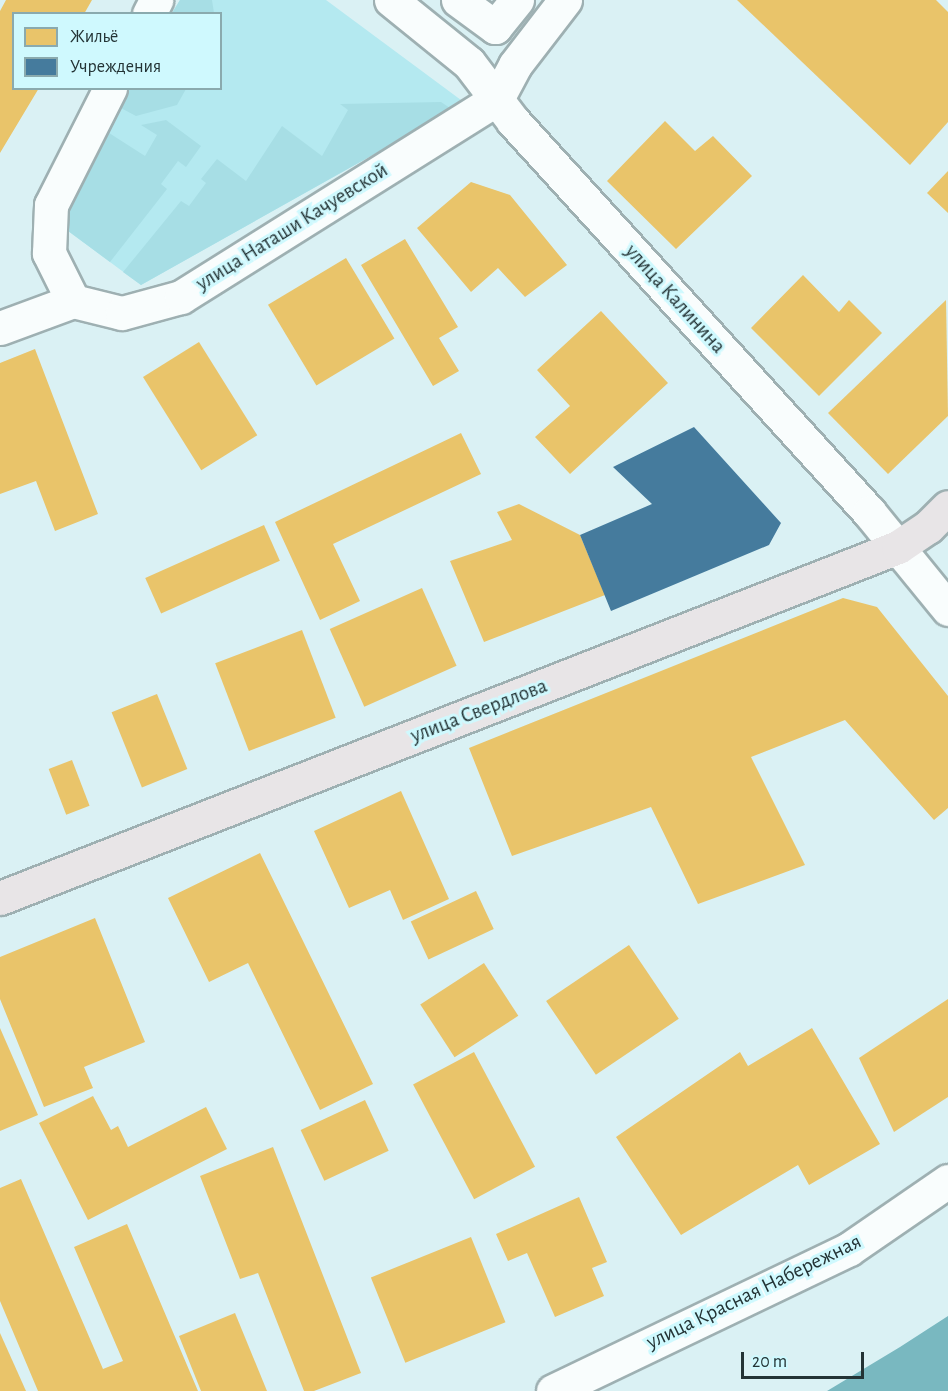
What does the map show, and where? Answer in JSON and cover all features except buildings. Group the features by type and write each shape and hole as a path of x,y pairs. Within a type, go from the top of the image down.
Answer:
{"main road":[{"name":"улица Свердлова","path":"0,898 898,547 928,527 948,507"}],"street":[{"name":"улица Калинина","path":"391,0 469,63 513,121 898,547 948,609"},
{"path":"458,0 495,27 517,0"},
{"path":"497,99 515,65 565,0"},
{"path":"0,328 73,301 49,253 51,205 109,90"},
{"name":"улица Наташи Качуевской","path":"73,301 122,313 181,297 497,99"},
{"name":"улица Красная Набережная","path":"553,1391 849,1249 948,1181"}],"shaded area":[{"path":"180,0 326,0 465,103 141,285 56,222 129,90 222,90 222,12 173,12"},
{"path":"180,0 212,0 214,12 173,12"},
{"path":"129,90 185,90 177,105 136,116 119,107"},
{"path":"441,102 453,110 141,285 123,272 181,201 189,206 206,183 201,179 217,159 246,181 282,126 322,156 348,110 340,104"},
{"path":"166,120 201,146 186,167 178,161 161,184 167,189 110,262 56,222 106,131 145,156 157,135 141,125"},
{"path":"948,1316 948,1391 827,1391 900,1347"}]}
